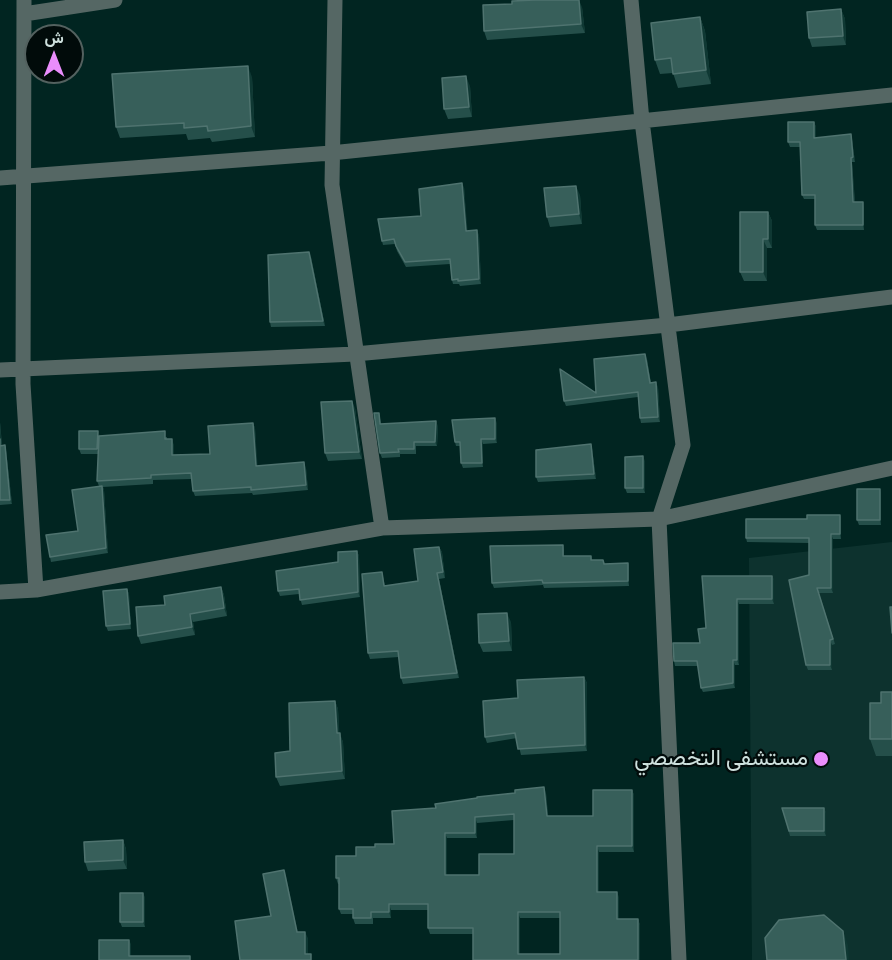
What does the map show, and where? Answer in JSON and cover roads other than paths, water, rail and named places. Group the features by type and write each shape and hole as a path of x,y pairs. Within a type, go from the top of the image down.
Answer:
{"street":[{"path":"36,590 23,368 24,7 115,0"},
{"path":"335,0 332,185 382,528"},
{"path":"631,0 642,121 683,445 659,519 679,960"},
{"path":"0,177 332,153 892,95"},
{"path":"0,370 355,354 668,325 892,297"},
{"path":"0,592 36,590 382,528 659,519 892,468"}],"place":[{"name":"مستشفى التخصصي","path":"821,759"}]}
